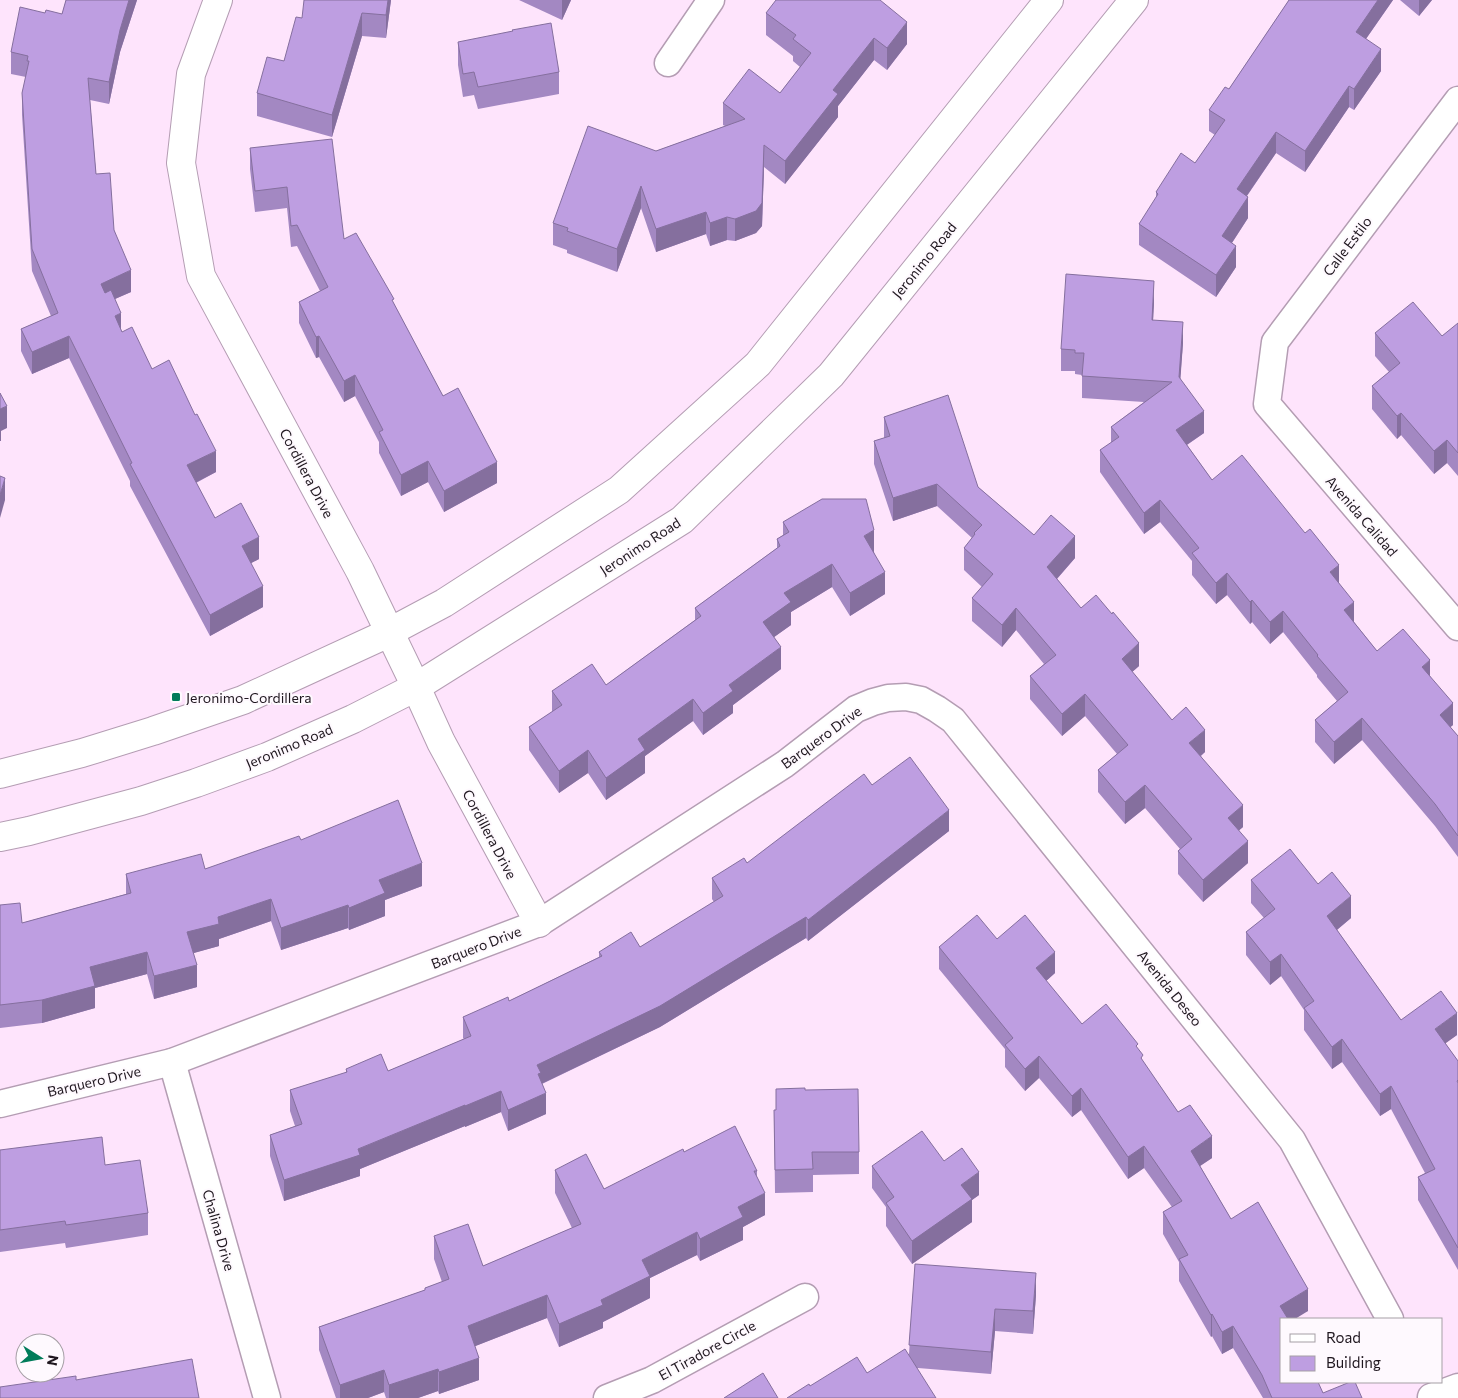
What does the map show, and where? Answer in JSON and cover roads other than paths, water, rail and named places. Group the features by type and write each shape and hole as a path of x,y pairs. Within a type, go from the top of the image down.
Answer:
{"main road":[{"name":"Cordillera Drive","path":"218,0 191,74 181,163 201,276 360,571 441,742 539,923"},
{"path":"0,774 82,753 242,700 389,632 444,603 619,490 758,364 1049,0"},
{"name":"Jeronimo Road","path":"0,837 141,801 196,783 301,742 353,719 416,687 682,520 831,375 1134,0"}],"street":[{"path":"668,62 711,0"},
{"name":"Calle Estilo","path":"1267,404 1275,342 1458,100"},
{"name":"Avenida Calidad","path":"1267,404 1458,627"},
{"name":"Barquero Drive","path":"0,1104 172,1062 539,923 785,764 856,709 888,698 906,697"},
{"name":"Avenida Deseo","path":"906,697 921,700 937,708 953,720 1292,1140 1389,1318"},
{"name":"Chalina Drive","path":"172,1062 267,1398"},
{"name":"El Tiradore Circle","path":"607,1398 652,1380 804,1297"},
{"path":"1429,1392 1458,1387"}],"place":[{"name":"Jeronimo-Cordillera","path":"176,697"}]}
